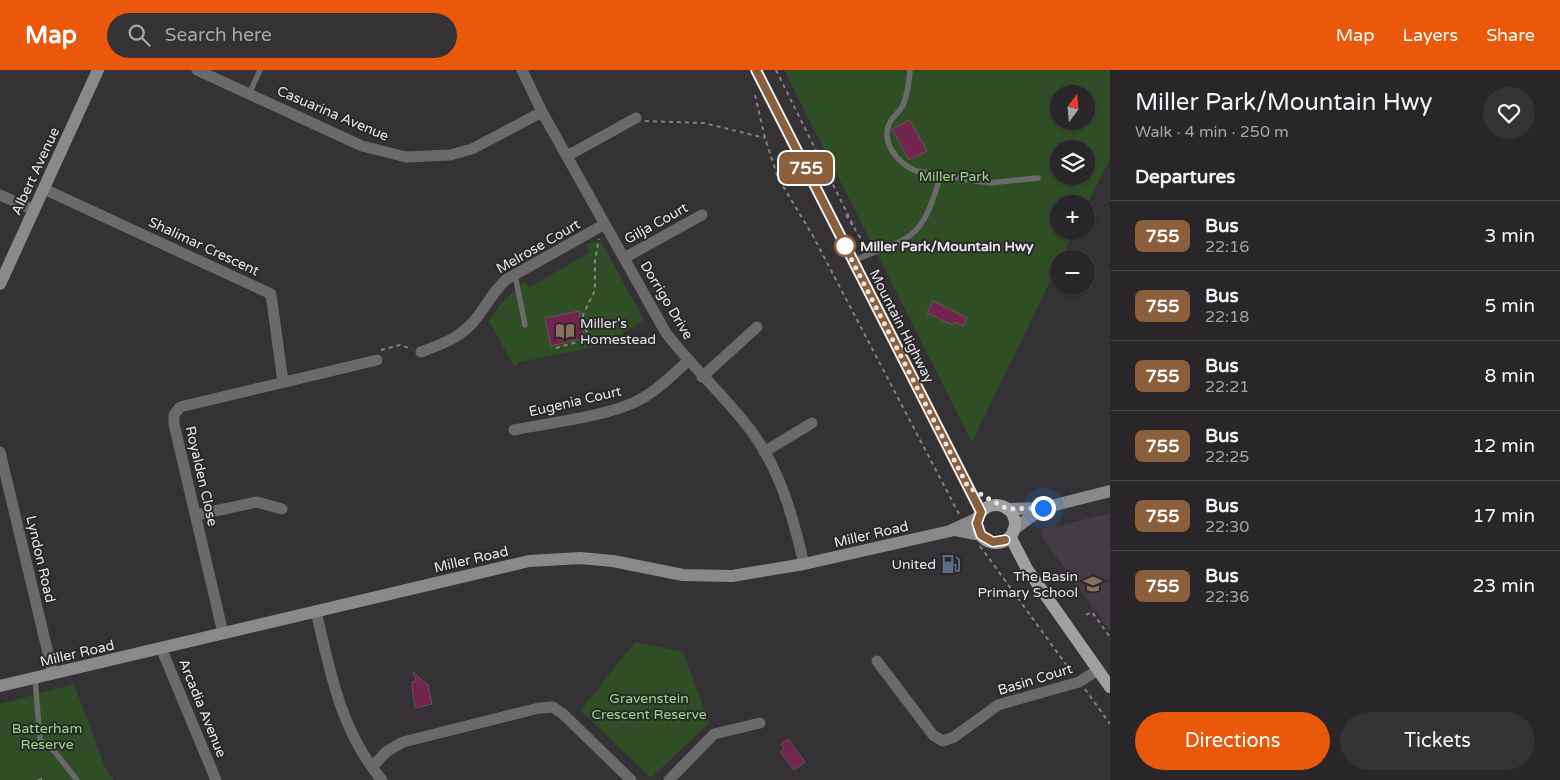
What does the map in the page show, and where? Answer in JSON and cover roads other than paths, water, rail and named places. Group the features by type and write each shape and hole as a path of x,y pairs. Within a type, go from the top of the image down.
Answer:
{"main road":[{"name":"Albert Avenue","path":"0,284 98,70"},
{"name":"Mountain Highway","path":"756,70 968,487 979,515"},
{"path":"968,487 1003,507 1015,522 1008,536"},
{"path":"1043,508 1008,536 985,540 978,538 979,515 986,508 1043,508 1110,491"},
{"name":"Miller Road","path":"0,686 529,561 580,558 613,561 683,575 732,576 804,564 955,530 979,515"},
{"name":"Miller Road","path":"955,530 978,538"},
{"path":"1008,536 1027,569 1110,687"}],"street":[{"name":"Casuarina Avenue","path":"198,70 362,146 406,157 450,155 472,149 542,112"},
{"name":"Dorrigo Drive","path":"522,70 542,112 666,333 688,361 739,416 764,452 780,482 791,510 804,564"},
{"path":"567,156 636,118"},
{"name":"Shalimar Crescent","path":"44,188 271,294 283,382"},
{"path":"0,195 34,210"},
{"name":"Gilja Court","path":"624,258 702,214"},
{"name":"Melrose Court","path":"421,352 446,343 467,329 496,288 515,275 605,224"},
{"path":"702,376 756,327"},
{"name":"Royalden Close","path":"223,633 174,424 174,415 180,407 283,382 376,356"},
{"name":"Eugenia Court","path":"514,430 606,411 633,403 663,384 688,361"},
{"path":"764,452 812,423"},
{"name":"Lyndon Road","path":"0,452 53,674"},
{"path":"196,515 257,502 282,509"},
{"path":"316,612 340,708 356,743 382,780"},
{"name":"Arcadia Avenue","path":"161,648 216,780"},
{"name":"Basin Court","path":"877,661 933,735 943,741 954,737 998,705 1079,682 1098,670"},
{"path":"372,767 386,752 403,742 553,707 563,714 631,780"},
{"path":"669,780 714,734 760,722"}],"lane":[{"path":"249,94 260,70"},
{"path":"910,70 908,89 902,107 889,124 887,140 895,156 907,167 916,171 988,183 1038,178"},
{"path":"852,261 910,238 925,221 941,174"},
{"path":"515,275 525,325"},
{"path":"36,678 40,740 54,752 77,780"}],"place":[{"name":"Miller Park/Mountain Hwy","path":"845,246"},
{"name":"Miller's Homestead","path":"565,331"},
{"name":"United","path":"951,564"},
{"name":"The Basin Primary School","path":"1093,584"}],"park label":[{"name":"Miller Park","path":"954,176"},
{"name":"Gravenstein Crescent Reserve","path":"649,706"},
{"name":"Batterham Reserve","path":"47,736"}]}
